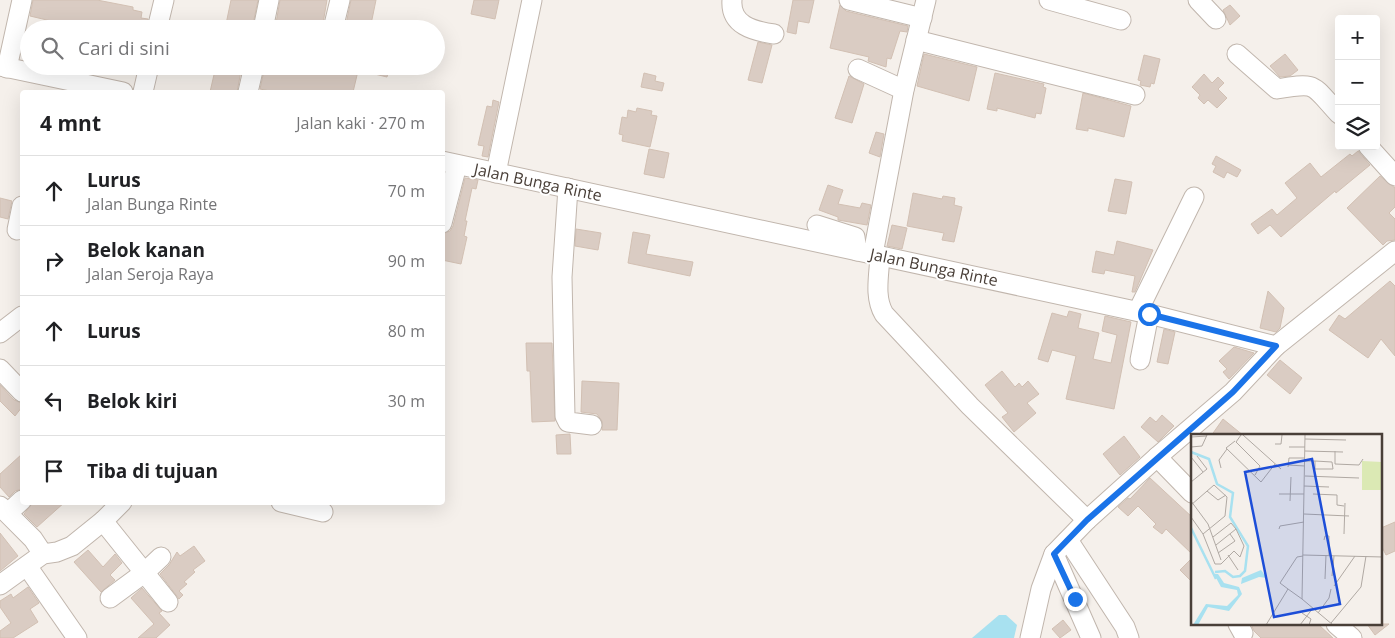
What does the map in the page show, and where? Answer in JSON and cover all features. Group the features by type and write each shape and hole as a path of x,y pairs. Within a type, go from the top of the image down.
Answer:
{"street":[{"path":"20,73 4,67 22,0"},
{"path":"159,20 164,0"},
{"path":"265,20 269,0"},
{"path":"335,20 340,0"},
{"path":"496,173 532,0"},
{"path":"732,0 731,9 738,21 758,32 774,34"},
{"path":"848,0 924,9 904,90 870,254 879,305 884,314 970,406 1087,520"},
{"path":"1050,0 1121,20"},
{"path":"1198,0 1216,19"},
{"path":"916,40 1135,95"},
{"path":"1237,54 1277,89 1307,84 1313,86 1335,110"},
{"path":"858,70 904,90"},
{"path":"25,75 51,85 100,90"},
{"path":"143,90 147,75"},
{"path":"248,90 252,75"},
{"path":"1372,150 1395,176"},
{"path":"445,200 450,163"},
{"name":"Jalan Bunga Rinte","path":"450,163 1143,312 1276,346"},
{"path":"568,188 562,277 565,416 568,422 592,425"},
{"path":"1140,360 1143,312 1194,197"},
{"path":"13,229 20,211"},
{"path":"817,225 855,237 870,254"},
{"path":"1030,638 1041,589 1054,554 1087,520 1233,392 1276,346 1391,262"},
{"path":"0,333 20,318"},
{"path":"0,368 20,390"},
{"path":"1157,457 1191,492"},
{"path":"20,501 4,509 43,554"},
{"path":"0,585 43,554 57,552 72,546 103,522 119,505"},
{"path":"293,505 322,512"},
{"path":"103,522 168,602"},
{"path":"1068,540 1125,627 1129,638"},
{"path":"1054,554 1091,638"},
{"path":"110,598 144,573 161,557"},
{"path":"27,566 77,638"},
{"path":"1338,626 1352,638"}],"water":[{"path":"999,615 1006,615 1017,625 1014,638 972,638"}],"building":[{"path":"33,0 97,0 133,7 133,10 142,12 141,18 148,19 47,20 30,16"},
{"path":"231,0 258,0 254,20 227,20"},
{"path":"280,0 327,0 324,20 277,20"},
{"path":"351,0 376,0 372,20 347,20"},
{"path":"474,0 499,0 495,19 471,14"},
{"path":"793,0 814,0 809,23 798,21 796,34 787,32"},
{"path":"840,5 846,11 908,26 907,32 900,31 891,59 887,58 886,67 868,61 869,57 830,48"},
{"path":"1230,5 1240,16 1230,25 1223,10"},
{"path":"758,42 772,45 762,83 748,80"},
{"path":"924,54 977,67 969,101 917,86"},
{"path":"1285,54 1298,70 1290,76 1280,77 1270,66"},
{"path":"1144,55 1160,59 1154,84 1151,83 1150,87 1140,85 1141,81 1138,80"},
{"path":"644,73 656,76 655,81 664,83 662,91 641,87"},
{"path":"995,73 1044,84 1043,87 1046,88 1041,114 1036,113 1035,118 997,108 997,111 987,109"},
{"path":"1204,74 1212,83 1218,77 1224,83 1218,89 1227,98 1217,108 1208,100 1204,104 1198,98 1200,95 1192,87"},
{"path":"214,75 240,75 237,90 210,90"},
{"path":"263,75 357,75 353,90 260,89"},
{"path":"849,76 864,84 852,123 835,118"},
{"path":"1083,93 1131,106 1124,137 1088,128 1088,131 1076,129"},
{"path":"493,100 499,102 488,157 482,156 484,146 478,145 487,106 492,107"},
{"path":"637,108 652,111 651,115 657,116 650,147 622,141 623,135 619,134 622,117 627,118 628,110 636,112"},
{"path":"876,132 884,134 880,157 869,153"},
{"path":"649,149 669,153 664,178 644,174"},
{"path":"1358,151 1370,165 1336,193 1335,191 1281,237 1270,225 1258,234 1251,224 1272,209 1277,215 1297,198 1285,183 1310,163 1321,177 1350,154 1352,156"},
{"path":"1216,156 1241,170 1237,177 1227,172 1224,178 1213,172 1216,166 1212,164"},
{"path":"1380,176 1395,188 1395,207 1389,213 1395,219 1395,240 1387,241 1383,245 1347,208"},
{"path":"465,178 478,180 476,189 472,188 465,221 467,221 464,236 467,237 461,264 445,261 445,233 450,231 453,226"},
{"path":"1115,179 1132,182 1126,214 1108,211"},
{"path":"828,185 843,190 838,204 860,208 862,203 871,205 867,225 838,220 838,217 819,210"},
{"path":"913,193 942,199 943,196 955,198 954,205 962,207 954,242 942,240 944,233 907,226"},
{"path":"0,198 12,201 8,219 0,217"},
{"path":"892,225 907,228 902,249 887,246"},
{"path":"576,229 601,233 598,250 575,246"},
{"path":"633,232 650,235 646,254 693,262 690,276 628,263"},
{"path":"1117,241 1153,250 1135,292 1132,292 1135,276 1105,270 1104,274 1092,272 1096,251 1114,255"},
{"path":"1390,281 1395,286 1395,356 1381,339 1368,358 1329,330 1339,315 1345,319"},
{"path":"1268,291 1284,308 1280,328 1276,332 1260,328"},
{"path":"1069,311 1081,314 1078,328 1099,333 1093,359 1111,363 1117,335 1102,331 1105,316 1131,322 1114,409 1066,399 1076,356 1052,350 1048,362 1038,359 1052,313 1067,317"},
{"path":"1164,329 1175,332 1168,364 1157,362"},
{"path":"526,343 552,343 555,421 532,422 530,371 527,371"},
{"path":"1234,347 1254,353 1229,379 1223,372 1227,369 1219,361"},
{"path":"1280,360 1302,378 1290,394 1267,375"},
{"path":"1002,371 1015,387 1019,383 1022,387 1028,381 1039,394 1027,403 1036,413 1014,432 1002,417 1008,413 985,385"},
{"path":"582,381 619,383 617,430 602,430 602,421 597,414 581,412"},
{"path":"0,385 14,400 20,402 20,410 15,416 0,401"},
{"path":"1162,415 1174,426 1158,442 1141,427 1150,417 1156,422"},
{"path":"1223,419 1242,434 1212,434"},
{"path":"570,434 571,454 557,454 556,435"},
{"path":"1124,436 1140,457 1120,475 1103,454"},
{"path":"20,456 20,490 15,491 9,497 0,487 0,474"},
{"path":"1150,478 1191,516 1191,553 1166,529 1162,534 1153,527 1156,524 1138,506 1128,516 1118,507 1128,498 1130,499"},
{"path":"31,505 62,505 37,527 24,514"},
{"path":"1395,522 1395,551 1386,555 1382,547 1382,528"},
{"path":"0,533 18,556 0,571"},
{"path":"194,546 205,561 193,570 195,572 184,582 187,584 179,591 183,595 179,599 160,574 169,565 177,552 180,556"},
{"path":"88,550 103,567 115,554 122,563 110,575 115,580 101,592 74,562"},
{"path":"1191,559 1191,581 1180,570"},
{"path":"28,587 39,603 30,609 38,622 13,638 0,638 0,631 11,623 0,607 0,601 11,594 13,598"},
{"path":"142,588 162,611 159,613 170,625 156,638 138,638 154,624 131,598"},
{"path":"1063,620 1071,630 1060,638 1052,629"},
{"path":"1389,624 1375,635 1368,626"},
{"path":"1252,626 1320,626 1333,638 1261,638"}],"route":[{"path":"1075,599 1054,554 1087,520 1233,392 1276,346 1149,314"}]}
